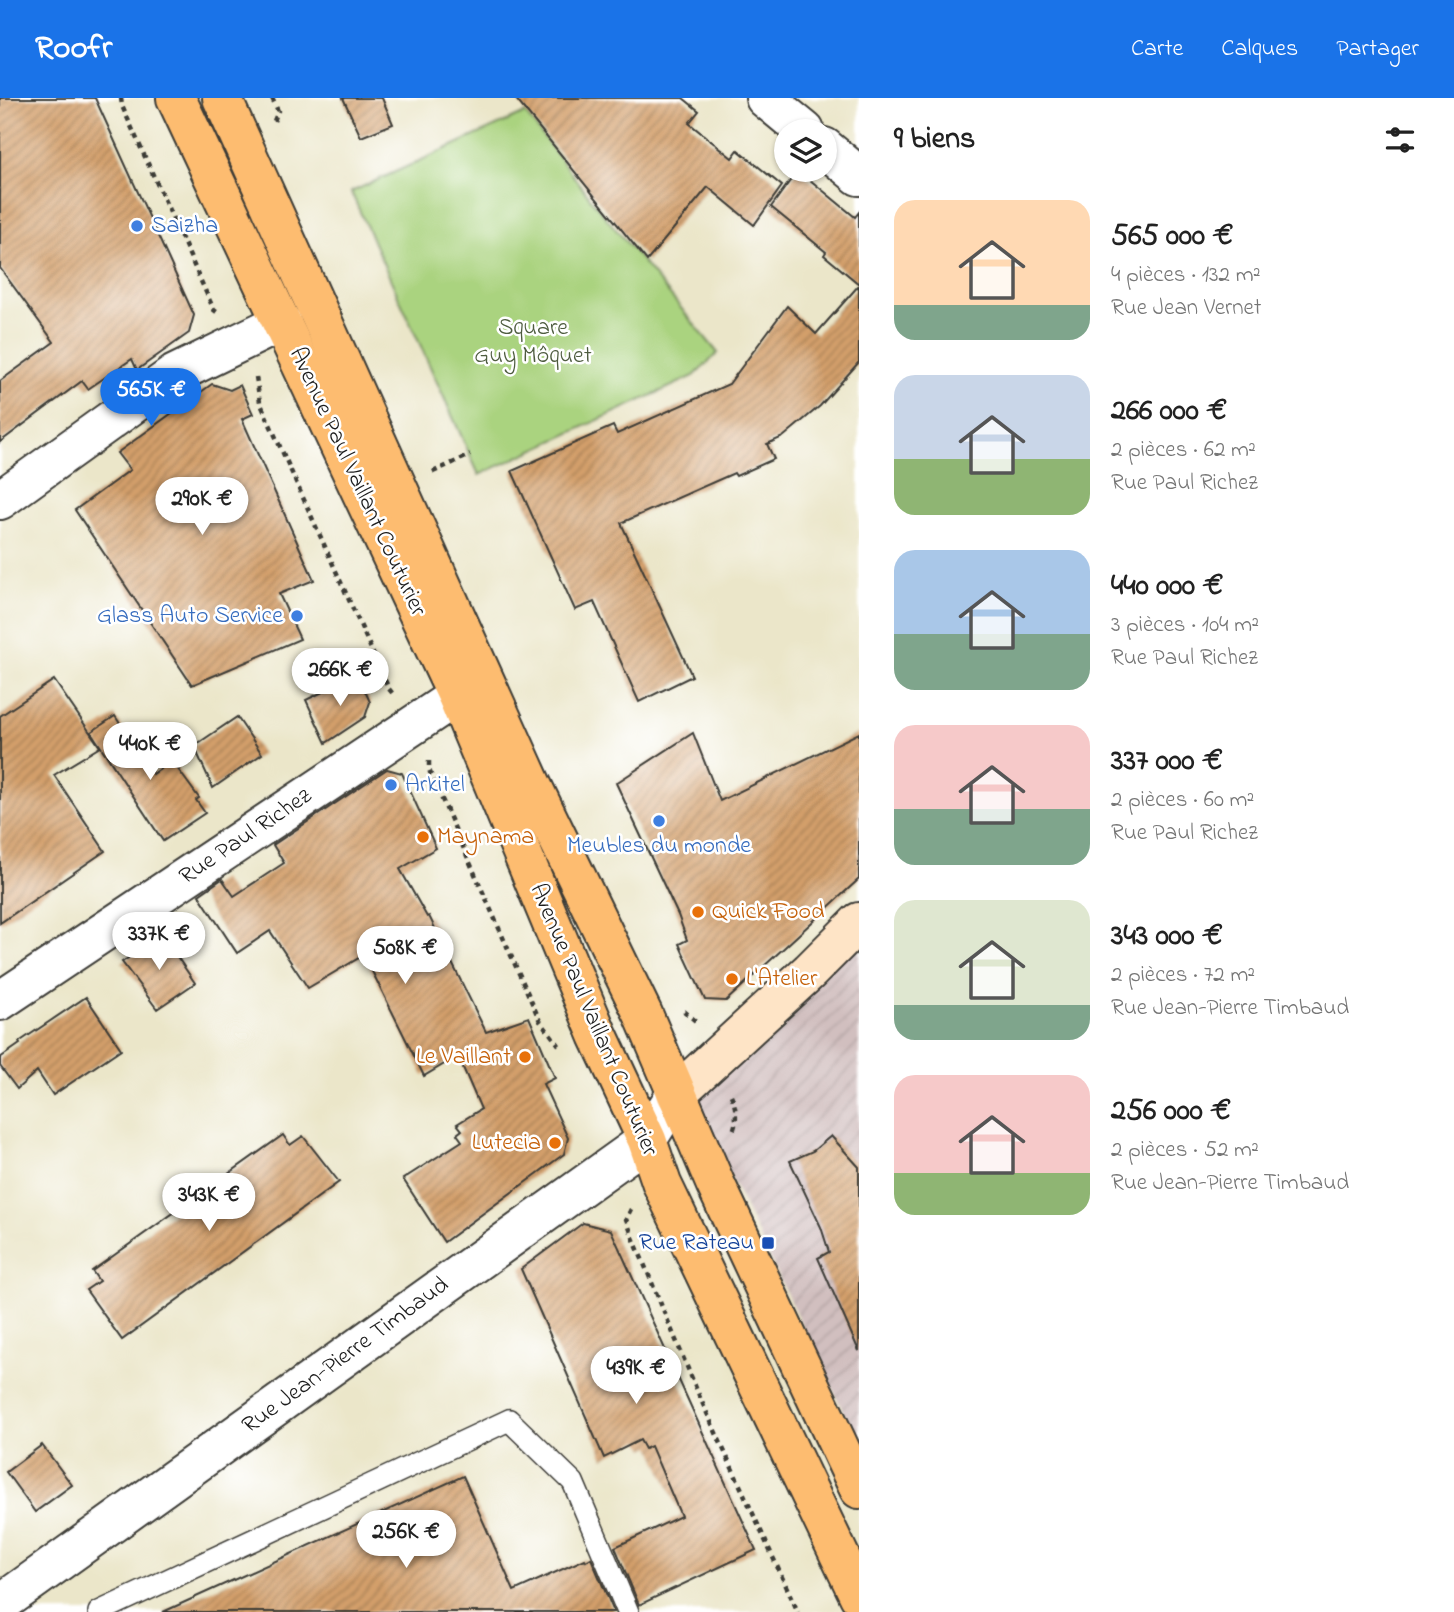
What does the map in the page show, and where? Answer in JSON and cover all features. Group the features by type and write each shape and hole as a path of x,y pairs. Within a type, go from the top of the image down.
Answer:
{"main road":[{"name":"Avenue Paul Vaillant Couturier","path":"176,98 457,696 598,1035 647,1140 667,1196 859,1596"},
{"name":"Avenue Paul Vaillant Couturier","path":"222,98 531,783 643,1014 755,1272 859,1489"}],"street":[{"path":"837,158 859,177"},
{"path":"0,500 175,374 282,322"},
{"name":"Rue Paul Richez","path":"0,1000 457,696"},
{"path":"676,1094 810,971 859,922"},
{"name":"Rue Jean-Pierre Timbaud","path":"0,1604 647,1140 676,1094"}],"lane":[{"path":"99,1612 509,1420 573,1482 628,1612"}],"path":[{"path":"121,98 127,118 214,310 233,326 254,368 260,402 389,690 412,710 427,735 429,770 540,1021 563,1050"},
{"path":"632,1236 701,1400 798,1612"}],"shaded area":[{"path":"859,934 859,1444 687,1087"}],"green space":[{"name":"Square Guy Môquet","path":"525,113 594,203 718,353 694,376 479,475 351,192"}],"building":[{"path":"0,98 95,98 194,315 189,333 137,370 132,359 88,389 82,381 0,442 0,381 54,342 0,268"},
{"path":"343,98 382,98 393,124 361,137"},
{"path":"515,98 683,98 699,111 689,123 732,158 738,150 782,186 754,225 708,187 647,261"},
{"path":"789,182 813,182 855,217 859,212 859,284 824,255 826,252 771,207"},
{"path":"859,285 859,362 820,406 783,437 767,444 774,459 736,476 734,473 621,523 692,676 639,702 594,602 575,610 512,471 613,426 617,434 729,384 787,306 816,334"},
{"path":"212,384 230,390 240,385 253,414 242,419 314,580 279,594 300,639 192,685 75,510 130,470 117,453"},
{"path":"358,675 370,702 365,717 326,743 306,700"},
{"path":"54,680 100,747 54,775 105,851 0,923 0,716"},
{"path":"115,716 153,774 172,761 199,798 196,800 205,813 163,841 91,732"},
{"path":"237,717 262,754 213,788 194,746"},
{"path":"693,733 720,801 859,733 859,879 726,1001 705,1000 679,944 687,940 678,915 616,783"},
{"path":"387,769 402,773 436,848 400,869 427,917 429,916 486,1032 529,1017 555,1078 543,1084 568,1138 564,1154 444,1242 403,1179 462,1141 457,1134 462,1130 457,1124 481,1109 458,1056 424,1076 364,955 308,988 270,931 237,953 199,895 222,879 234,896 284,863 273,845"},
{"path":"163,936 195,983 157,1009 122,962"},
{"path":"86,997 121,1049 53,1095 37,1071 17,1089 0,1066 0,1058"},
{"path":"283,1135 290,1145 303,1136 339,1182 122,1340 86,1290 99,1281 92,1271"},
{"path":"831,1136 859,1167 859,1351 818,1258 829,1252 821,1227 790,1161 813,1151"},
{"path":"583,1223 611,1230 756,1550 639,1605 615,1547 681,1516 651,1446 645,1449 640,1440 604,1458 521,1269"},
{"path":"42,1445 72,1485 35,1512 6,1472"},
{"path":"463,1476 514,1591 591,1558 614,1612 163,1612"}],"place":[{"name":"Saizha","path":"137,226"},
{"name":"Glass Auto Service","path":"297,616"},
{"name":"Arkitel","path":"391,785"},
{"name":"Meubles du monde","path":"659,821"},
{"name":"Maynama","path":"423,837"},
{"name":"Quick Food","path":"698,912"},
{"name":"L'Atelier","path":"732,979"},
{"name":"Le Vaillant","path":"525,1057"},
{"name":"Lutecia","path":"555,1143"},
{"name":"Rue Rateau","path":"768,1243"}]}
